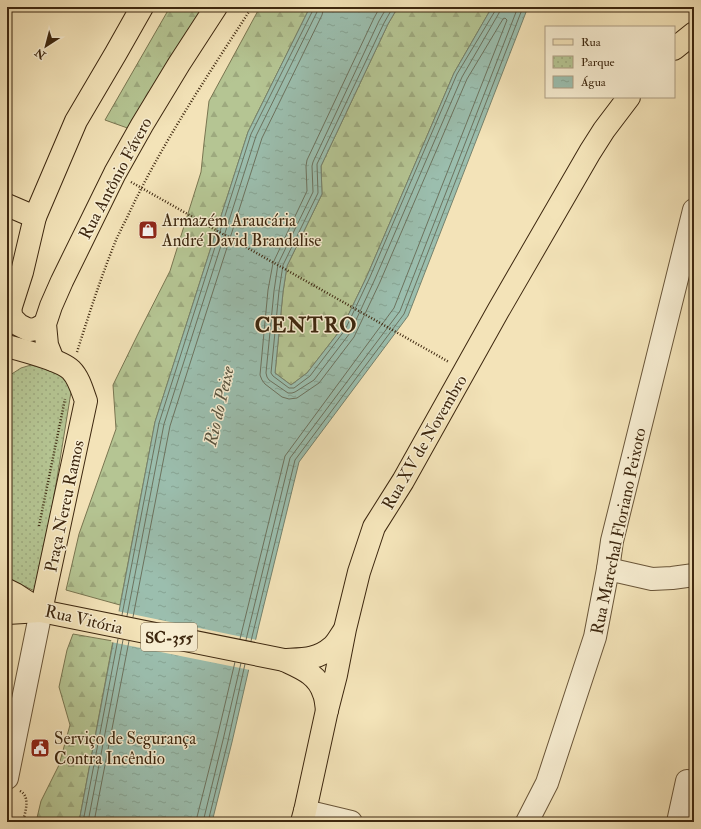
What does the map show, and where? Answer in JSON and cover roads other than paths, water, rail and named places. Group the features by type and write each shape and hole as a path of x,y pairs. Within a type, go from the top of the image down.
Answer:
{"main road":[{"path":"45,324 36,329 29,330 8,315 22,272 35,217 76,121 142,7"},
{"name":"Rua Antônio Fávero","path":"53,360 47,345 45,324 62,281 115,173 178,64 216,7"},
{"path":"675,48 694,33"},
{"name":"Rua XV de Novembro","path":"303,816 359,572 374,527 403,481 590,152 604,130 628,98"},
{"path":"7,205 35,217"},
{"path":"7,346 53,360"},
{"name":"Praça Nereu Ramos","path":"41,611 86,400 78,379 72,370 67,366 53,360"},
{"name":"Rua Vitória","path":"7,590 41,611 276,659 305,659 320,656 333,646 345,629"},
{"path":"7,614 41,611"},
{"name":"Rua Vitória","path":"276,659 312,675 319,683 324,694 327,710"}],"street":[{"name":"Rua Marechal Floriano Peixoto","path":"527,822 547,783 595,637 612,541 694,210"},
{"path":"608,569 652,579 694,575"},
{"path":"12,784 41,611"},
{"path":"678,822 688,781"},
{"path":"303,816 351,822"}],"water":[{"name":"Rio do Peixe","path":"310,7 398,7 388,24 321,166 322,194 287,266 275,373 291,385 307,373 342,328 367,276 454,73 492,7 528,7 408,316 299,462 212,822 79,822 155,422 248,132"}],"place":[{"name":"Armazém Araucária André David Brandalise","path":"148,230"},
{"name":"Serviço de Segurança Contra Incêndio","path":"40,748"}],"district":[{"name":"CENTRO","path":"306,325"}]}
